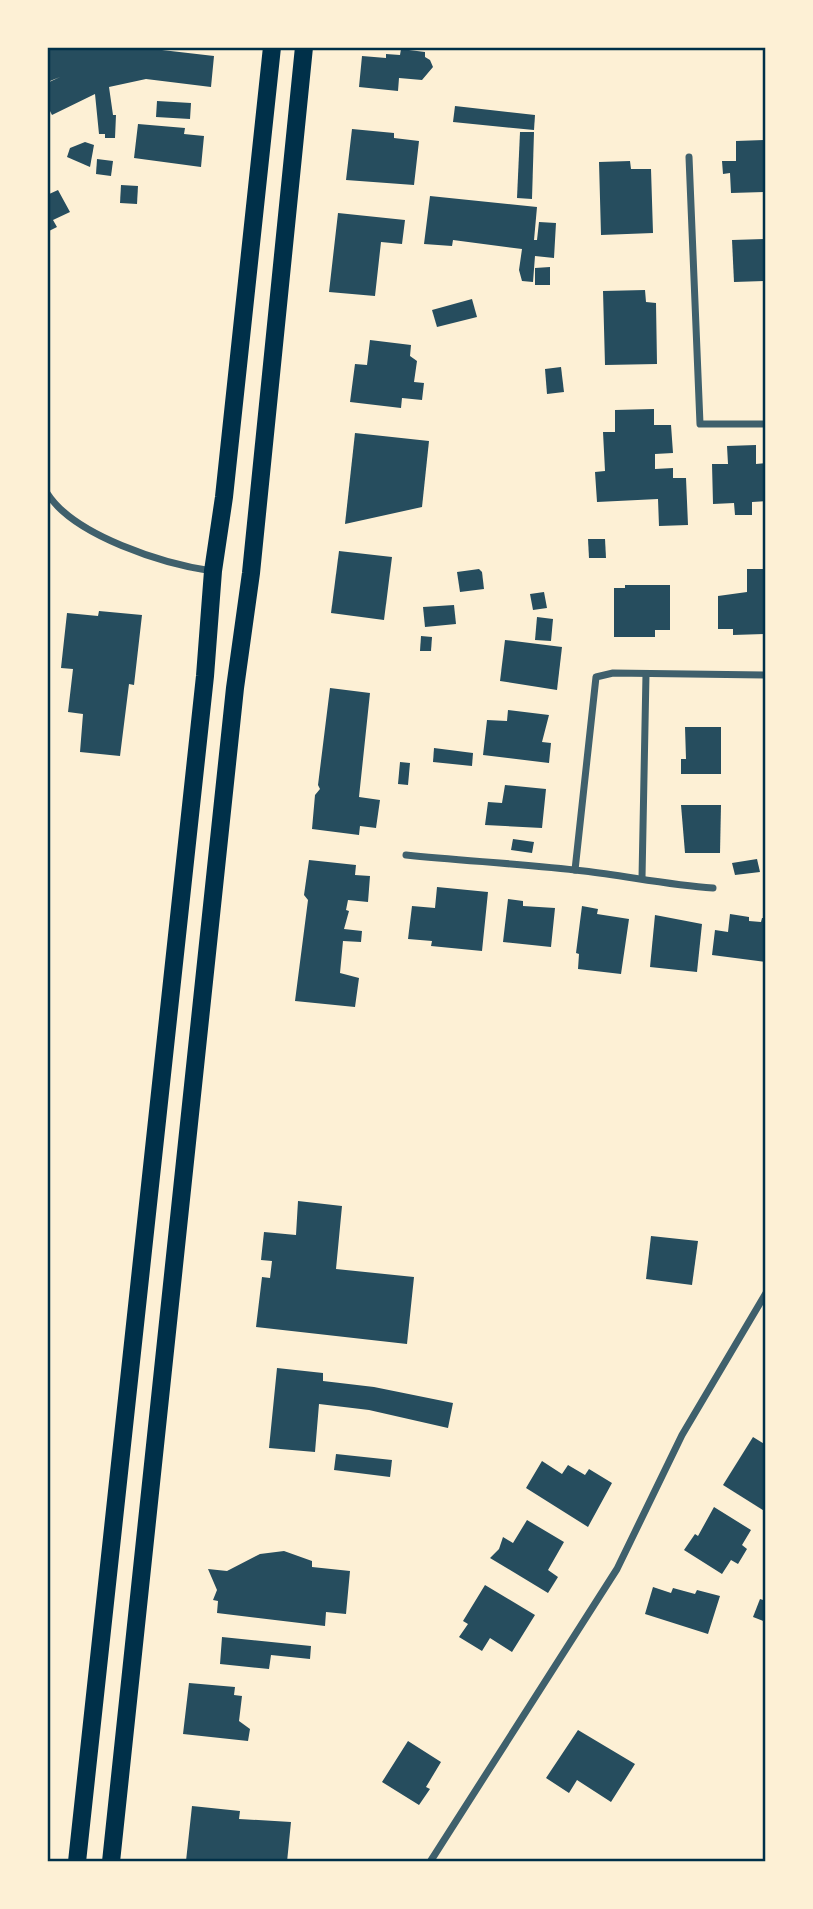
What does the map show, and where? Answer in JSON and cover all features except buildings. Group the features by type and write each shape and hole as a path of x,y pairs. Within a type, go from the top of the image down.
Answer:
{"main road":[{"path":"77,1862 203,690 212,571 225,484 272,47"},
{"path":"111,1862 233,702 251,572 304,47"}],"street":[{"path":"689,158 700,424 766,424"},
{"path":"47,493 54,504 87,527 142,553 181,567 212,571"},
{"path":"575,870 596,677 613,673 766,675"},
{"path":"642,878 646,674"},
{"path":"406,855 575,870 642,878 668,885 713,888"},
{"path":"430,1862 617,1569 682,1435 766,1293"}]}
